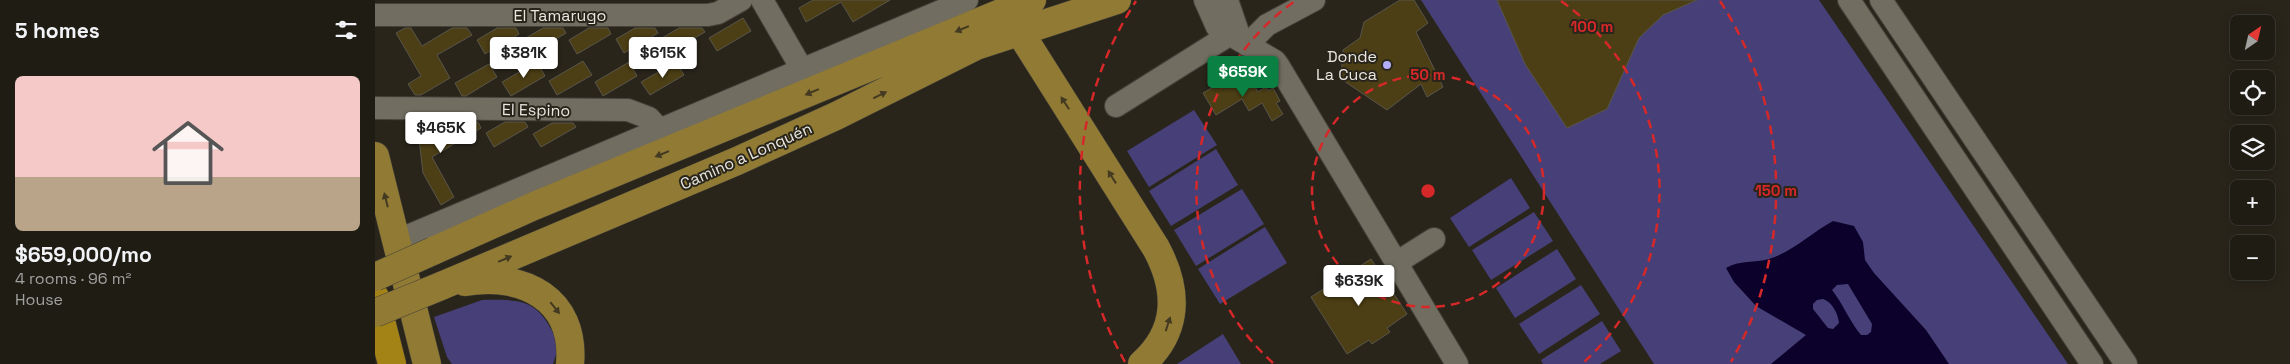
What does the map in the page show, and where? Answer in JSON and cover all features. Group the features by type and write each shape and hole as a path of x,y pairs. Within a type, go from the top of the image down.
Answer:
{"highway":[{"path":"375,297 392,364"}],"main road":[{"name":"Camino a Lonquén","path":"375,313 737,161 836,116 976,46 1013,21 1032,0"},
{"name":"Camino a Lonquén","path":"375,277 534,206 1013,21 1117,0"},
{"path":"1013,21 1149,236 1168,272 1173,296 1170,318 1162,339 1142,364"},
{"path":"375,147 375,157 427,364"},
{"path":"443,285 475,280 503,281 523,285 542,294 551,302 565,323 571,349 570,364"}],"street":[{"name":"El Tamarugo","path":"375,14 708,15 718,13 741,0"},
{"path":"762,0 803,71"},
{"path":"396,241 803,71 967,0"},
{"path":"1205,0 1217,27 1275,61 1278,65 1457,364"},
{"path":"1227,0 1239,40"},
{"path":"1116,106 1314,0"},
{"path":"1849,0 2092,364"},
{"path":"1881,0 2126,364"},
{"name":"El Espino","path":"375,108 628,110 635,111 649,118 660,130"},
{"path":"1396,262 1434,239"}],"shaded area":[{"path":"1421,0 1819,0 2068,364 1654,364"},
{"path":"1194,110 1217,145 1149,187 1127,151"},
{"path":"1216,149 1238,185 1171,226 1149,191"},
{"path":"1511,178 1530,208 1469,247 1450,218"},
{"path":"1242,189 1264,224 1196,266 1174,230"},
{"path":"1534,212 1553,241 1491,280 1472,250"},
{"path":"1833,221 1854,226 1863,242 1865,260 1874,273 1926,330 1949,364 1771,364 1806,335 1756,306 1734,282 1726,268 1731,265 1778,256","holes":["1848,284 1872,324 1871,332 1867,335 1861,335 1832,290 1837,285","1823,299 1832,305 1837,315 1839,323 1833,329 1828,328 1813,309 1813,304 1817,300"]},
{"path":"1265,227 1287,263 1220,304 1198,269"},
{"path":"1557,249 1576,279 1515,318 1496,288"},
{"path":"1581,285 1600,314 1539,354 1519,324"},
{"path":"482,300 511,300 521,302 538,311 552,330 559,345 553,364 452,364 447,357 434,317"},
{"path":"1602,321 1621,351 1600,364 1543,364 1541,360"},
{"path":"1223,334 1241,364 1177,364"}],"building":[{"path":"813,0 890,0 853,22 841,2 806,22 799,8"},
{"name":"Donde La Cuca","path":"1400,0 1414,0 1428,23 1416,32 1443,87 1427,97 1421,84 1387,110 1341,79 1343,50 1360,38 1364,22"},
{"path":"1497,0 1697,0 1663,15 1639,38 1607,109 1567,128 1525,64"},
{"path":"743,18 751,31 717,51 709,38"},
{"path":"405,28 411,28 422,46 452,28 467,28 472,35 437,55 450,78 421,95 415,95 408,84 421,76 396,33"},
{"path":"497,28 516,28 519,34 485,54 477,40"},
{"path":"543,28 563,28 566,33 532,53 524,39"},
{"path":"589,28 608,28 611,34 577,54 569,40"},
{"path":"635,28 655,28 658,33 624,53 616,39"},
{"path":"679,28 702,28 705,32 670,52 662,38"},
{"path":"583,61 592,75 557,95 549,81"},
{"path":"537,62 545,76 511,96 502,82"},
{"path":"629,62 637,76 603,96 595,82"},
{"path":"676,62 684,75 650,95 641,82"},
{"path":"489,64 497,77 466,96 462,96 455,83"},
{"path":"1225,80 1228,84 1234,80 1236,84 1241,81 1243,85 1246,83 1249,88 1254,85 1258,92 1266,87 1268,91 1273,88 1280,101 1276,103 1283,114 1272,121 1262,103 1249,111 1242,99 1216,115 1203,93"},
{"path":"460,122 478,122 481,128 432,157 454,197 441,205 423,173 418,130 430,127 435,137"},
{"path":"505,122 525,122 528,127 494,147 486,133"},
{"path":"552,123 573,123 576,127 541,147 533,134"},
{"path":"1371,259 1407,314 1387,328 1390,332 1372,344 1369,340 1347,354 1311,297"}],"place":[{"name":"Donde La Cuca","path":"1387,65"}]}
